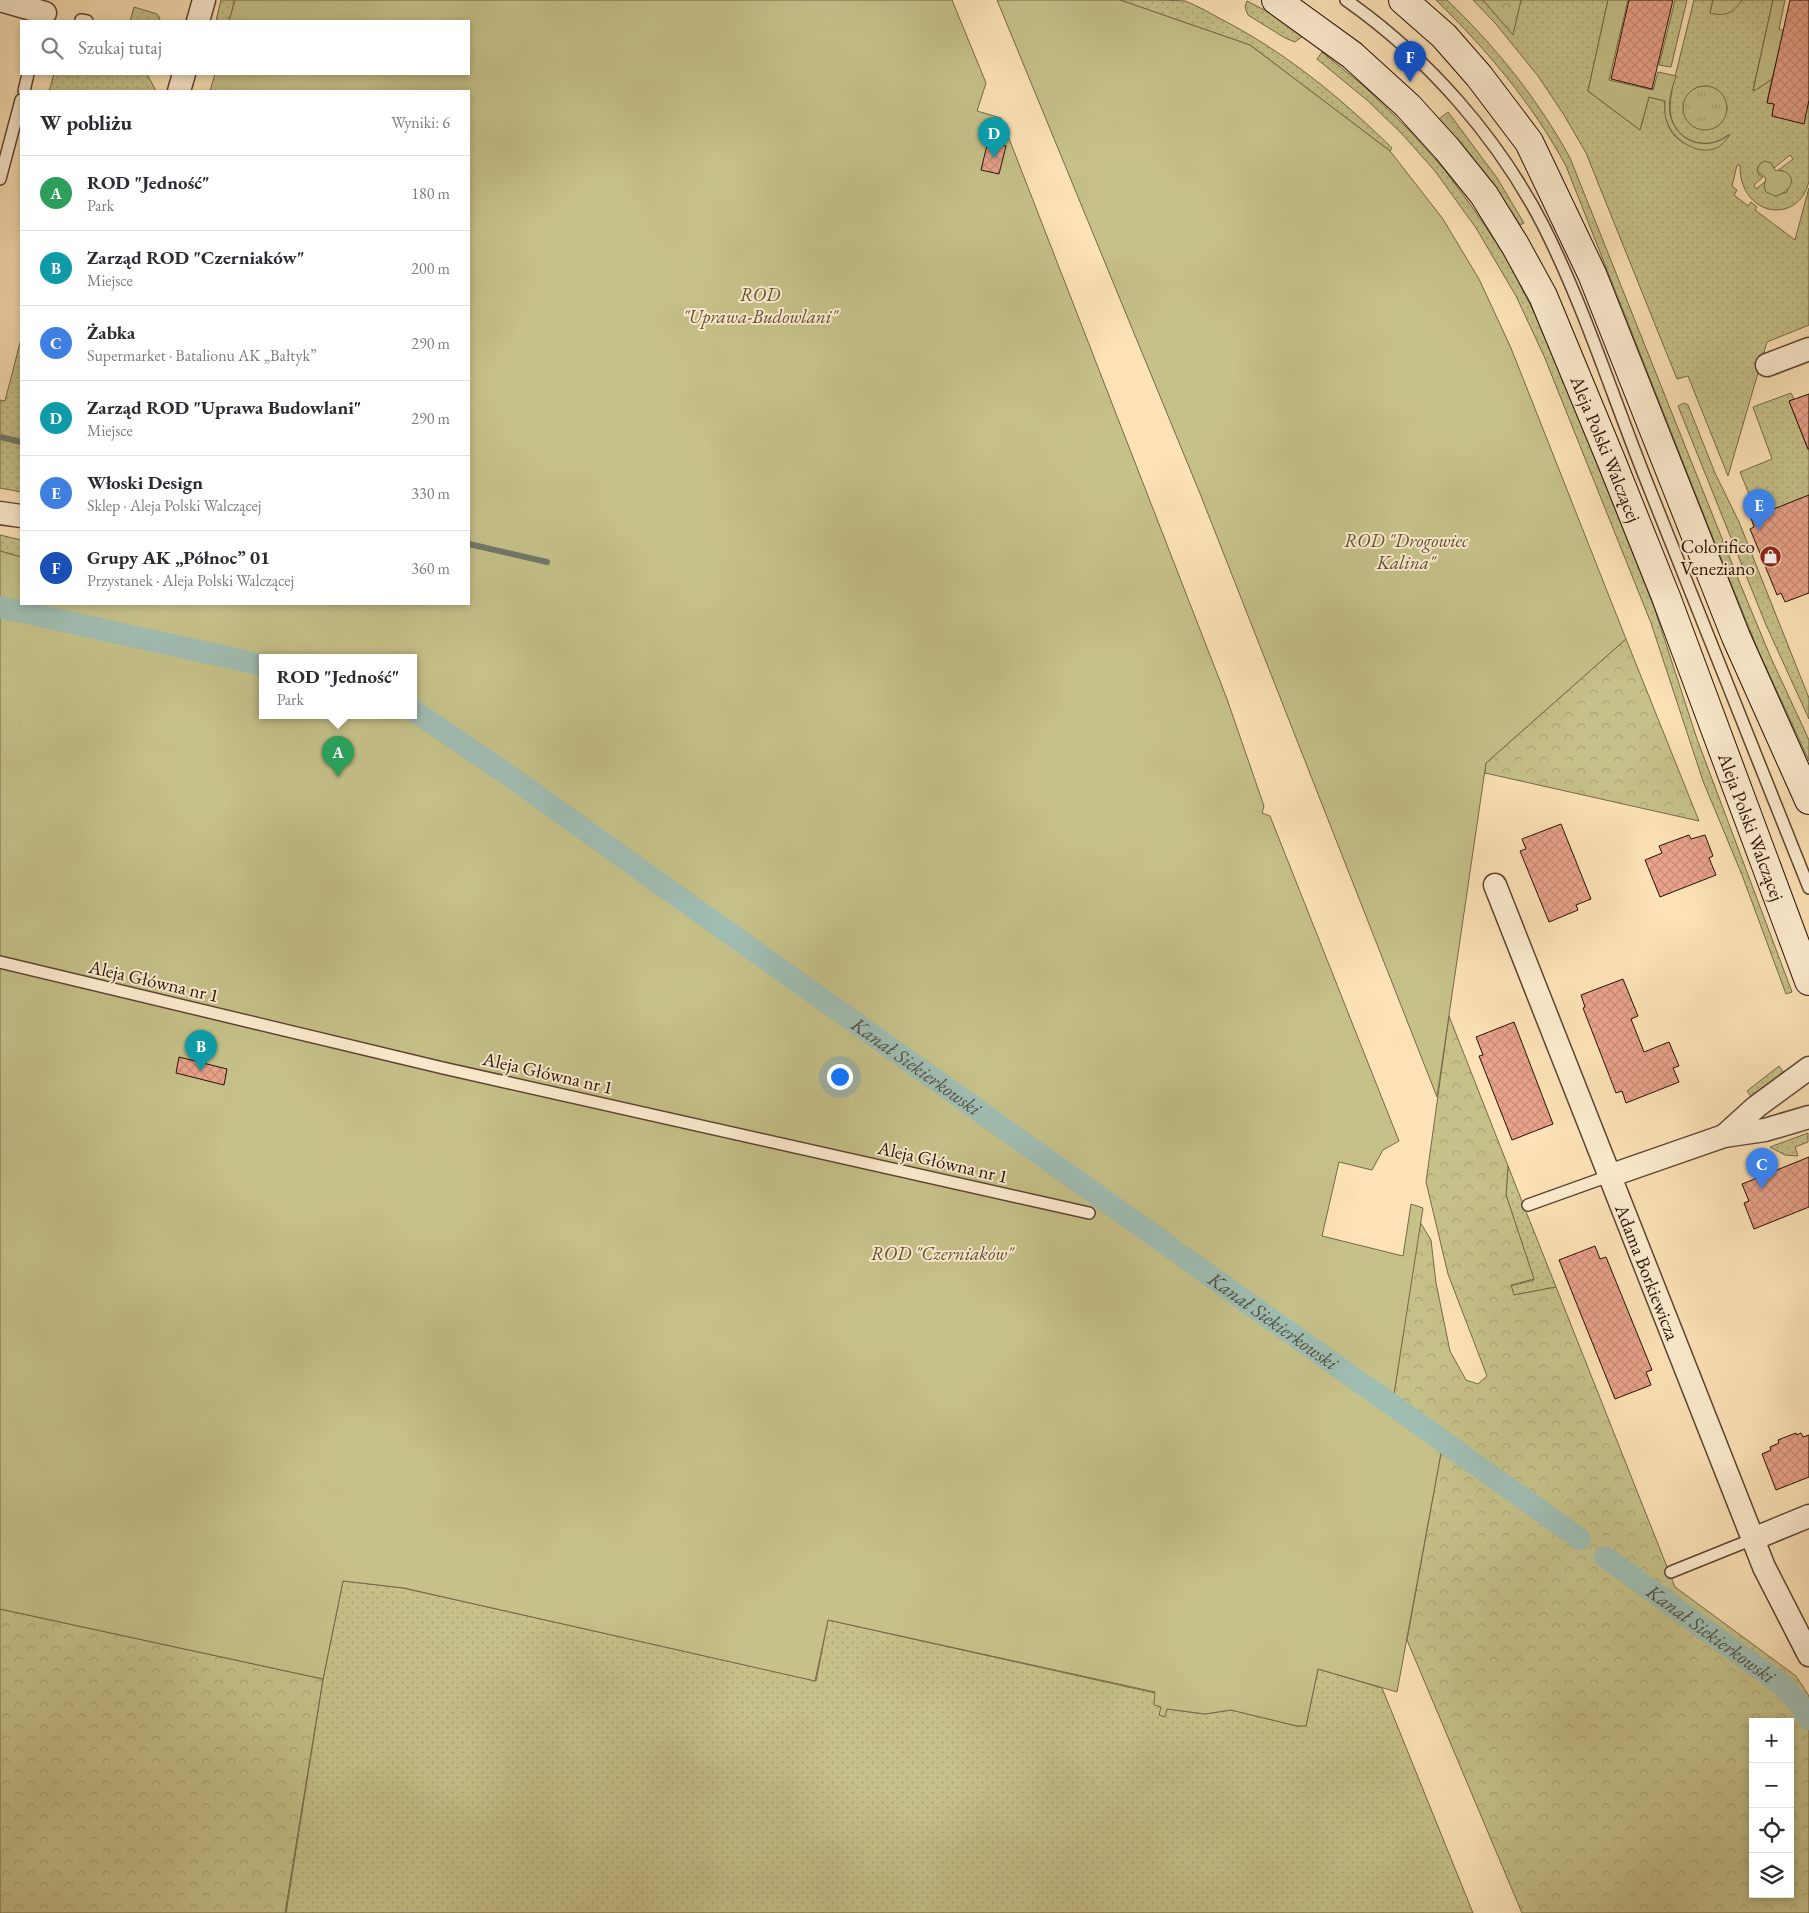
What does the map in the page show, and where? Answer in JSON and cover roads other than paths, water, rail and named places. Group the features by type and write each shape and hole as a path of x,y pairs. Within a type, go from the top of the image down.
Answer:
{"main road":[{"path":"1403,0 1444,36 1479,76 1529,142 1592,274 1736,637 1809,800"},
{"name":"Aleja Polski Walczącej","path":"1281,1 1352,55 1408,106 1447,148 1484,195 1534,279 1574,366 1666,597 1809,981"}],"street":[{"path":"0,0 45,11"},
{"path":"198,20 204,0"},
{"path":"179,90 184,75"},
{"path":"1767,365 1809,350"},
{"path":"0,513 20,516"},
{"name":"Adama Borkiewicza","path":"1495,885 1768,1576 1809,1655"},
{"path":"1724,1136 1756,1107 1809,1068"},
{"path":"1609,1176 1724,1136 1765,1130 1809,1117"},
{"path":"1753,1539 1809,1516"}],"lane":[{"path":"1346,0 1398,41 1456,99 1499,153 1531,203 1543,226 1587,328 1809,888"},
{"path":"24,90 28,75"},
{"path":"0,179 20,104"},
{"name":"Aleja Główna nr 1","path":"0,962 443,1068 1089,1213"},
{"path":"1528,1205 1609,1176"},
{"path":"1672,1572 1753,1539"}],"waterway":[{"path":"0,437 20,442"},
{"path":"470,544 547,562"},
{"name":"Kanał Siekierkowski","path":"0,607 259,664"},
{"name":"Kanał Siekierkowski","path":"417,713 521,784"},
{"name":"Kanał Siekierkowski","path":"528,789 656,881"},
{"name":"Kanał Siekierkowski","path":"659,883 1173,1249"},
{"name":"Kanał Siekierkowski","path":"1182,1256 1365,1386"},
{"name":"Kanał Siekierkowski","path":"1370,1389 1580,1539"},
{"name":"Kanał Siekierkowski","path":"1605,1557 1782,1685 1802,1707 1809,1719"}],"place":[{"name":"Grupy AK „Północ” 01","path":"1410,82"},
{"name":"Zarząd ROD \"Uprawa Budowlani\"","path":"994,158"},
{"name":"Włoski Design","path":"1759,530"},
{"name":"Colorifico Veneziano","path":"1771,557"},
{"name":"ROD \"Jedność\"","path":"338,777"},
{"name":"Zarząd ROD \"Czerniaków\"","path":"201,1071"},
{"name":"Żabka","path":"1762,1189"}],"park label":[{"name":"ROD \"Uprawa-Budowlani\"","path":"760,305"},
{"name":"ROD \"Drogowiec Kalina\"","path":"1406,551"},
{"name":"ROD \"Czerniaków\"","path":"942,1253"}]}
